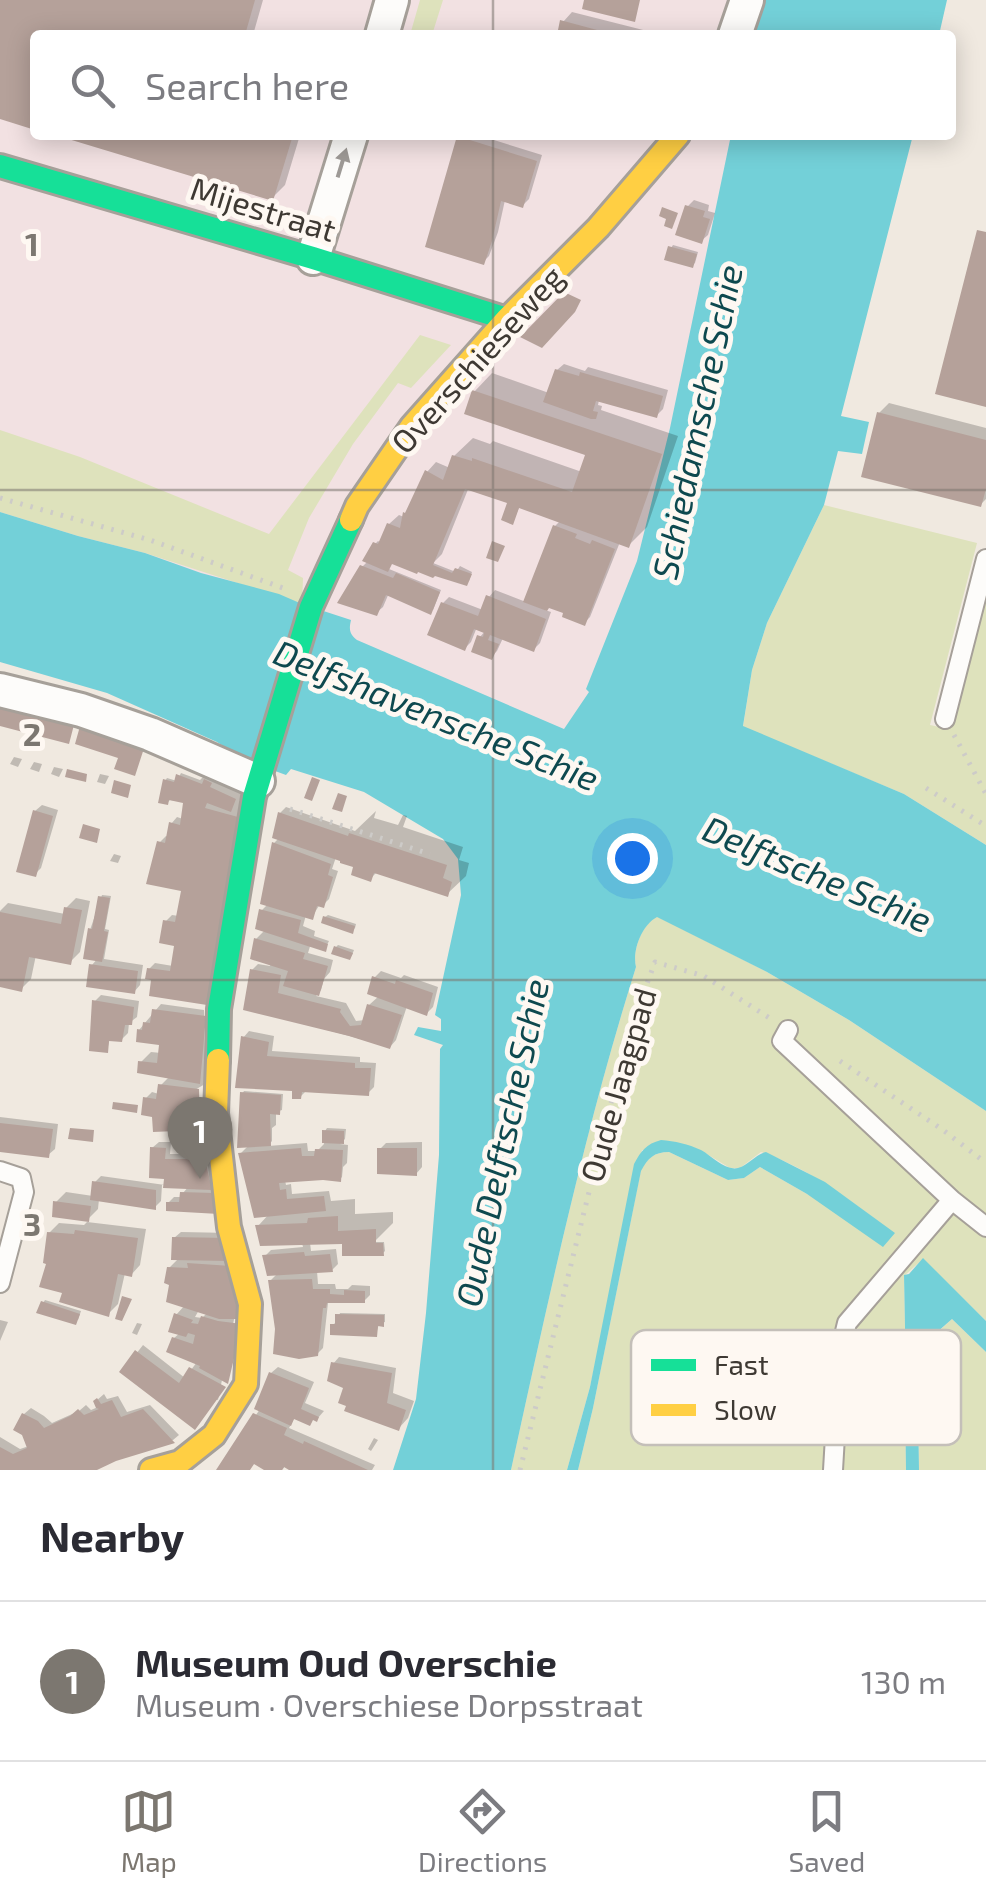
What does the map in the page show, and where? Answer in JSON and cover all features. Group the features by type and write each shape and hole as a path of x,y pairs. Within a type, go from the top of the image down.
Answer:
{"street":[{"path":"383,30 392,0"},
{"path":"737,30 747,0"},
{"path":"313,258 349,140"},
{"name":"Overschieseweg","path":"173,1467 214,1434 246,1384 250,1304 229,1227 216,1112 220,1009 258,782 312,603 356,506 412,426 507,320 598,228 674,140"},
{"name":"Mijestraat","path":"0,166 507,320"},
{"path":"0,690 81,710 150,734 258,782"}],"lane":[{"path":"945,719 986,560"},
{"path":"788,1030 782,1041 986,1227"},
{"path":"0,1171 21,1178 24,1192 0,1283"},
{"path":"845,1330 847,1323 952,1200"},
{"path":"833,1470 834,1445"}],"path":[{"path":"0,498 150,540 312,603"},
{"path":"945,719 986,794"},
{"path":"258,782 430,854"},
{"path":"926,788 986,826"},
{"name":"Oude Jaagpad","path":"520,1470 628,1034 655,962 704,976 788,1030"},
{"path":"836,1058 986,1163"}],"shaded area":[{"path":"0,0 803,0 796,30 30,30 30,140 772,140 697,507 573,760 0,557"}],"green space":[{"path":"420,0 443,0 434,30 411,30"},
{"path":"420,335 451,345 411,388 398,383 353,444 309,518 288,570 303,578 302,604 145,553 0,512 0,430 80,457 269,534"},
{"path":"824,505 977,543 930,725 949,729 955,718 986,590 986,845 904,794 743,727 752,670 767,623"},
{"path":"657,916 767,972 849,1020 986,1111 986,1321 923,1259 904,1276 905,1330 631,1330 631,1445 906,1445 906,1470 578,1470 641,1170 652,1156 669,1152 728,1180 744,1178 760,1167 807,1194 895,1234 814,1177 761,1152 740,1168 730,1168 700,1150 642,1150 590,1387 567,1470 511,1470 583,1154 636,967 637,946 647,925"},
{"path":"952,1319 986,1352 986,1470 919,1470 919,1445 961,1445 961,1330 940,1330"}],"water":[{"path":"762,0 947,0 940,30 755,30"},
{"path":"730,140 912,140 841,416 869,422 862,454 838,451 824,505 767,623 752,670 743,726 904,794 986,845 986,1111 849,1020 767,972 657,917 647,926 637,946 636,967 583,1154 511,1470 393,1470 416,1399 439,1155 443,1045 414,1035 418,1027 441,1031 441,1019 435,1015 461,895 458,859 443,839 364,792 291,769 286,775 245,760 217,742 107,693 0,662 0,512 279,594 351,620 350,631 357,640 564,729 589,692 586,689 637,561 670,428"},
{"path":"661,1140 696,1148 733,1168 742,1167 766,1152 825,1182 895,1233 883,1247 760,1167 744,1178 728,1180 669,1152 652,1157 641,1171 578,1470 567,1470 590,1387 634,1164 644,1149"},
{"path":"923,1258 986,1321 986,1352 952,1319 939,1330 905,1330 904,1275"},
{"path":"906,1445 919,1445 919,1470 906,1470"}],"building":[{"path":"0,0 255,0 246,30 30,30 30,128 0,119"},
{"path":"584,0 640,0 635,22 582,9"},
{"path":"560,20 597,30 558,30"},
{"path":"72,140 291,140 273,201"},
{"path":"456,140 470,140 537,161 523,208 501,201 484,265 425,247"},
{"path":"685,205 705,211 703,217 710,219 702,244 675,235"},
{"path":"662,207 678,213 672,229 664,226 666,219 659,216"},
{"path":"977,230 986,232 986,407 935,394"},
{"path":"668,246 697,254 693,268 664,260"},
{"path":"564,292 581,300 542,348 520,337"},
{"path":"555,369 579,376 580,372 663,396 657,418 596,401 593,411 598,412 596,419 591,419 543,402"},
{"path":"472,390 662,454 629,548 519,508 513,525 501,520 507,503 465,489 433,565 452,573 455,568 472,574 467,586 392,564 388,572 362,561 373,542 378,544 387,523 400,528 403,512 425,470 443,480 452,455 472,458 572,492 585,455 464,414"},
{"path":"877,412 986,440 986,489 981,507 861,477"},
{"path":"553,525 590,544 592,540 615,549 585,626 562,617 563,613 523,602"},
{"path":"492,541 505,546 498,562 486,558"},
{"path":"360,565 393,578 396,573 440,592 431,615 386,595 377,616 337,603"},
{"path":"486,595 546,619 534,652 490,635 488,640 499,644 492,660 471,652 477,635 483,637 484,633 474,629 465,651 427,635 441,602 478,616"},
{"path":"0,698 76,717 69,744 0,726"},
{"path":"82,719 147,739 135,776 114,769 118,758 75,744"},
{"path":"67,769 87,774 86,782 65,777"},
{"path":"176,774 202,784 204,779 212,783 210,787 236,799 231,812 207,803 205,808 238,817 207,1005 149,996 151,980 145,979 147,968 170,971 174,946 159,943 163,920 175,922 181,891 146,884 157,841 165,843 169,822 180,825 183,803 158,803 163,779 174,782"},
{"path":"312,777 320,780 312,801 304,798"},
{"path":"114,780 131,785 128,798 111,793"},
{"path":"338,793 347,796 342,812 332,809"},
{"path":"33,810 53,816 36,877 16,872"},
{"path":"278,812 447,865 443,878 452,882 448,897 374,873 371,882 351,875 353,867 340,861 272,838"},
{"path":"83,824 100,829 97,843 79,838"},
{"path":"272,842 331,864 328,875 333,877 324,908 317,906 313,920 260,904"},
{"path":"98,896 110,898 102,962 83,959"},
{"path":"64,907 82,910 71,965 29,957 22,992 0,987 0,912 61,924"},
{"path":"259,909 301,920 298,933 328,944 326,952 255,929"},
{"path":"323,916 355,926 353,934 321,923"},
{"path":"254,938 305,953 303,959 328,966 319,996 283,986 288,971 250,959"},
{"path":"334,946 353,953 350,960 331,954"},
{"path":"89,964 138,971 135,994 86,987"},
{"path":"250,969 281,975 278,993 341,1009 350,1026 361,1025 367,1004 402,1015 390,1049 243,1010"},
{"path":"372,976 433,993 427,1016 367,994"},
{"path":"92,1000 134,1007 132,1025 125,1025 122,1042 109,1041 108,1053 89,1051"},
{"path":"152,1009 206,1016 200,1084 137,1073 138,1061 157,1063 159,1045 136,1042 137,1029 142,1030 143,1022 150,1023"},
{"path":"241,1036 269,1042 267,1056 355,1063 355,1068 371,1068 369,1096 302,1092 301,1099 292,1099 292,1091 235,1088"},
{"path":"158,1084 199,1089 200,1130 153,1132 152,1117 141,1115 143,1097 156,1099"},
{"path":"240,1092 281,1095 280,1115 270,1114 271,1146 237,1148"},
{"path":"113,1102 138,1105 137,1113 112,1109"},
{"path":"0,1123 53,1129 49,1158 0,1152"},
{"path":"70,1128 94,1130 93,1142 68,1139"},
{"path":"322,1130 344,1131 344,1144 322,1143"},
{"path":"150,1147 166,1148 165,1159 205,1159 212,1190 163,1188 164,1179 149,1178"},
{"path":"301,1148 302,1156 314,1156 315,1149 343,1150 341,1182 279,1183 280,1190 286,1189 287,1199 324,1196 326,1211 254,1218 238,1153"},
{"path":"377,1148 417,1148 417,1176 377,1174"},
{"path":"92,1181 156,1190 156,1210 90,1200"},
{"path":"180,1192 214,1193 219,1214 166,1211 166,1202 179,1202"},
{"path":"53,1201 91,1206 89,1222 52,1217"},
{"path":"338,1216 338,1231 376,1229 376,1243 383,1243 384,1256 342,1256 342,1244 260,1246 255,1225 307,1223 308,1218"},
{"path":"75,1230 138,1238 132,1277 118,1274 109,1317 59,1302 62,1293 39,1287 46,1264 43,1263 47,1232 74,1234"},
{"path":"172,1237 226,1238 230,1261 171,1260"},
{"path":"304,1252 305,1256 330,1254 333,1272 267,1276 262,1255"},
{"path":"187,1263 231,1266 241,1319 219,1319 166,1302 167,1267 188,1268"},
{"path":"312,1279 313,1289 330,1289 330,1294 365,1291 365,1303 327,1303 323,1308 318,1356 299,1359 273,1354 275,1329 268,1280"},
{"path":"122,1296 132,1299 122,1321 115,1319"},
{"path":"41,1301 80,1314 76,1325 36,1313"},
{"path":"174,1313 193,1320 191,1323 198,1324 201,1316 242,1324 228,1384 200,1366 166,1352 172,1337 193,1344 195,1335 168,1332"},
{"path":"335,1314 384,1315 384,1327 378,1326 377,1337 330,1335"},
{"path":"135,1350 179,1383 189,1367 226,1387 195,1430 119,1372"},
{"path":"331,1362 392,1373 387,1403 406,1410 399,1431 344,1411 346,1406 338,1403 343,1388 327,1381"},
{"path":"269,1372 309,1388 301,1409 319,1417 317,1422 313,1420 310,1426 294,1419 291,1426 254,1409"},
{"path":"97,1398 101,1404 112,1400 121,1417 143,1409 175,1443 97,1470 0,1470 0,1447 13,1454 27,1448 22,1435 13,1430 22,1413 44,1428 78,1409 84,1415 99,1409 93,1401"},
{"path":"253,1413 287,1428 284,1435 368,1470 264,1470 254,1464 250,1470 216,1470"}],"traffic: fast":[{"path":"0,166 507,319"},
{"path":"218,1060 219,1009 254,797 311,607 351,520"}],"traffic: slow":[{"path":"351,520 412,426 507,319 598,228 674,140"},
{"path":"151,1470 180,1462 214,1435 246,1384 250,1304 229,1227 216,1113 218,1060"}],"place":[{"name":"Museum Oud Overschie","path":"200,1179"}],"water label":[{"name":"Schiedamsche Schie","path":"698,422"},
{"name":"Delfshavensche Schie","path":"436,716"},
{"name":"Delftsche Schie","path":"817,875"},
{"name":"Oude Delftsche Schie","path":"503,1143"}]}
